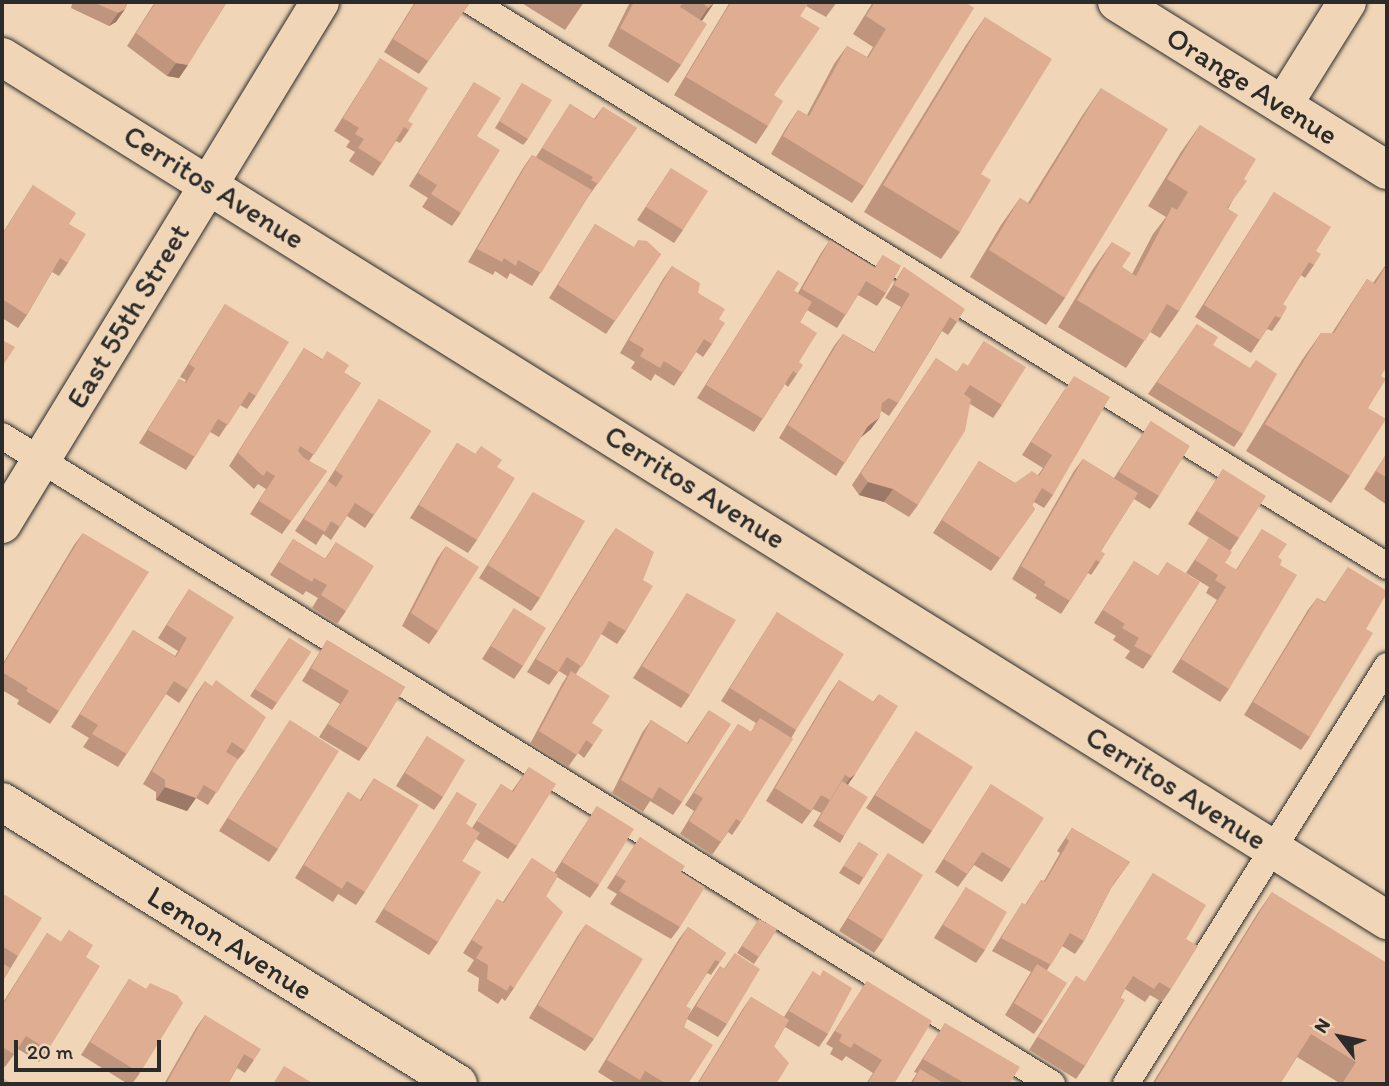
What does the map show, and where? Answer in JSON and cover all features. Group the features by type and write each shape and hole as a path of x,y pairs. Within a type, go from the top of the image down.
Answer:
{"street":[{"name":"East 55th Street","path":"2,524 320,2"},
{"name":"Orange Avenue","path":"1117,2 1387,170"},
{"path":"1283,105 1347,2"},
{"name":"Cerritos Avenue","path":"2,57 210,183 1387,920"},
{"name":"Lemon Avenue","path":"2,803 458,1084"}],"lane":[{"path":"472,2 1387,566"},
{"path":"2,436 1052,1084"},
{"path":"1126,1084 1387,666"}],"building":[{"path":"93,2 128,2 125,9 118,13"},
{"path":"156,2 227,2 188,65 176,63 136,33"},
{"path":"416,2 469,4 428,61 393,39"},
{"path":"634,2 683,2 680,7 707,24 681,65 620,28"},
{"path":"702,2 715,2 708,8"},
{"path":"731,2 809,2 800,16 820,28 774,95 783,101 768,126 686,77"},
{"path":"875,2 965,2 974,8 864,186 783,136 798,110 809,116 847,46 868,58 886,29 866,16"},
{"path":"985,17 1052,59 981,174 991,180 960,232 883,185"},
{"path":"380,58 428,88 408,121 413,124 409,130 404,127 382,163 358,148 364,139 355,134 359,128 343,118"},
{"path":"474,82 501,98 477,136 500,150 461,213 431,194 437,185 418,173"},
{"path":"522,83 552,100 528,139 499,121"},
{"path":"1101,88 1168,129 1065,298 989,250 1020,198 1030,204"},
{"path":"570,104 595,120 603,107 637,128 598,184 591,180 593,177 542,148"},
{"path":"1200,125 1256,159 1244,179 1247,181 1227,208 1238,215 1179,311 1167,304 1145,341 1077,300 1112,242 1131,253 1122,267 1136,276 1172,207 1177,210 1188,192 1167,179"},
{"path":"532,155 592,190 541,273 518,260 516,266 504,258 502,262 477,249"},
{"path":"671,168 708,191 683,230 646,207"},
{"path":"33,185 76,213 69,224 86,234 68,263 60,258 27,315 2,299 2,235"},
{"path":"1274,192 1331,227 1316,251 1321,254 1314,265 1309,262 1283,304 1287,307 1281,318 1275,316 1260,340 1204,305"},
{"path":"595,224 634,247 638,240 647,241 661,254 615,321 558,285"},
{"path":"830,240 875,268 883,255 901,266 886,293 866,281 846,315 802,289"},
{"path":"1387,264 1387,366 1381,376 1386,379 1368,408 1386,419 1350,476 1265,424 1321,333 1334,333 1367,279 1375,284"},
{"path":"672,266 700,283 698,293 725,309 719,319 725,323 712,344 704,339 683,373 664,361 660,368 640,356 644,349 629,340"},
{"path":"904,267 965,309 957,322 950,317 898,403 889,398 882,403 880,417 868,426 845,463 788,425 843,334 874,353 910,294 894,285"},
{"path":"778,270 799,283 794,291 812,302 800,322 817,333 799,362 803,365 797,374 793,371 763,419 706,385"},
{"path":"225,304 289,342 256,396 249,392 228,425 218,419 195,457 148,430 179,379 186,383 195,368 189,364"},
{"path":"1197,324 1218,337 1213,345 1250,368 1256,360 1277,374 1243,434 1157,382"},
{"path":"2,340 15,347 2,367"},
{"path":"984,341 1026,367 1002,405 970,385 964,394 971,399 965,431 918,505 893,489 868,482 861,473 936,358 957,372 963,363 968,366"},
{"path":"304,348 322,360 327,351 349,365 344,373 361,383 314,455 300,446 298,451 304,458 327,471 291,521 259,501 275,476 267,471 263,476 238,453"},
{"path":"1074,376 1110,397 1053,495 1042,488 1032,505 1035,509 1000,558 942,520 979,461 1015,483 1032,471 1039,476 1052,455 1031,442"},
{"path":"379,399 431,431 374,515 355,503 340,527 331,521 325,532 304,519 328,481 336,487 343,476 335,470"},
{"path":"1151,421 1190,446 1159,496 1119,472"},
{"path":"457,443 475,454 481,446 502,460 497,467 515,478 477,540 419,505"},
{"path":"1387,453 1387,478 1376,471"},
{"path":"1083,459 1138,493 1101,551 1105,554 1100,562 1096,560 1070,601 1021,566"},
{"path":"1223,469 1266,496 1239,538 1197,511"},
{"path":"533,492 585,521 540,598 488,565"},
{"path":"616,528 654,552 643,580 653,586 626,631 609,621 582,667 567,657 558,672 536,659"},
{"path":"1262,529 1287,544 1278,557 1282,560 1280,565 1297,575 1229,689 1181,659 1226,587 1215,580 1218,575 1195,560 1209,538 1232,552 1225,563 1237,570"},
{"path":"83,533 149,572 59,711 26,691 28,688 2,672 2,667"},
{"path":"293,539 326,559 336,542 374,566 346,611 321,595 327,585 314,578 312,582 279,562"},
{"path":"446,546 479,567 438,631 411,613"},
{"path":"1134,561 1158,576 1167,562 1200,582 1152,656 1134,646 1139,638 1122,628 1125,624 1103,610"},
{"path":"1348,567 1387,593 1366,629 1373,633 1310,737 1253,702 1317,598 1325,603"},
{"path":"189,589 234,617 188,690 174,681 127,754 92,734 98,725 80,714 133,630 176,657 187,638 167,625"},
{"path":"687,593 736,620 690,695 642,666"},
{"path":"514,608 546,628 523,666 491,646"},
{"path":"777,612 844,654 796,730 730,688"},
{"path":"289,638 311,652 277,703 255,689"},
{"path":"327,640 405,687 368,748 328,724 349,691 311,668"},
{"path":"571,671 610,696 592,723 603,730 593,745 586,740 577,755 539,731"},
{"path":"216,680 266,717 245,751 232,742 226,752 238,759 217,793 204,785 196,798 165,787 165,780 152,771 205,681 212,686"},
{"path":"839,680 874,702 879,694 898,706 856,773 850,778 845,775 830,800 821,795 811,811 775,788"},
{"path":"709,710 731,724 682,802 659,787 652,799 621,780 651,720 688,744"},
{"path":"760,718 793,739 741,822 736,819 721,842 689,821 703,798 694,793 738,724 751,732"},
{"path":"290,720 339,751 278,849 228,818"},
{"path":"916,731 973,767 932,831 875,795"},
{"path":"427,736 465,760 443,797 405,773"},
{"path":"529,767 556,784 517,846 477,821 501,784 513,792"},
{"path":"374,778 419,805 365,892 347,881 342,889 304,865 348,792 361,801"},
{"path":"842,781 868,797 844,836 818,820"},
{"path":"991,784 1044,818 1011,869 982,852 967,874 944,859"},
{"path":"457,792 477,804 466,824 480,833 462,861 481,872 438,942 384,909"},
{"path":"597,806 634,829 599,885 562,862"},
{"path":"1072,828 1130,862 1113,884 1084,941 1070,933 1051,965 1001,938 1022,903 1026,905 1041,880 1045,882 1069,841 1066,838"},
{"path":"640,837 685,866 681,872 705,887 680,927 619,891 626,881 616,875"},
{"path":"859,842 878,854 864,878 844,866"},
{"path":"888,853 923,875 883,940 848,918"},
{"path":"532,858 558,875 546,896 563,912 514,988 510,985 507,991 487,979 488,965 476,958 483,947 472,940 497,899 504,903"},
{"path":"1153,873 1206,905 1186,939 1198,946 1171,989 1159,982 1154,989 1133,976 1120,997 1125,1000 1085,1066 1038,1037 1076,976 1085,982"},
{"path":"966,887 1007,912 985,950 943,925"},
{"path":"1272,892 1387,963 1387,1084 1342,1084 1356,1062 1311,1034 1280,1084 1154,1084"},
{"path":"2,893 42,918 18,956 2,946"},
{"path":"759,919 777,929 759,957 742,946"},
{"path":"586,924 643,959 594,1039 538,1005"},
{"path":"688,927 726,953 720,962 715,960 686,1006 691,1009 684,1027 713,1045 688,1084 667,1084 645,1071 640,1080 607,1060"},
{"path":"69,930 93,945 86,957 100,966 48,1050 26,1036 14,1054 2,1047 2,1006 47,933 61,942"},
{"path":"735,953 760,969 727,1024 696,1006 720,966 725,969"},
{"path":"2,963 10,968 2,982"},
{"path":"1037,964 1067,983 1043,1021 1014,1003"},
{"path":"823,970 852,988 828,1034 789,1011 813,971 820,976"},
{"path":"129,979 146,989 150,983 177,995 183,1003 140,1073 90,1042"},
{"path":"867,981 932,1021 894,1084 867,1084 882,1060 854,1043 851,1048 839,1041 842,1035 835,1031"},
{"path":"751,997 789,1020 774,1046 789,1063 776,1084 698,1084"},
{"path":"205,1015 261,1049 254,1060 244,1054 228,1084 166,1084"},
{"path":"945,1023 1020,1067 1009,1084 966,1084 923,1059"},
{"path":"284,1066 314,1084 273,1084"},
{"path":"920,1069 945,1084 912,1084"},
{"path":"2,1078 13,1084 2,1084"}]}
